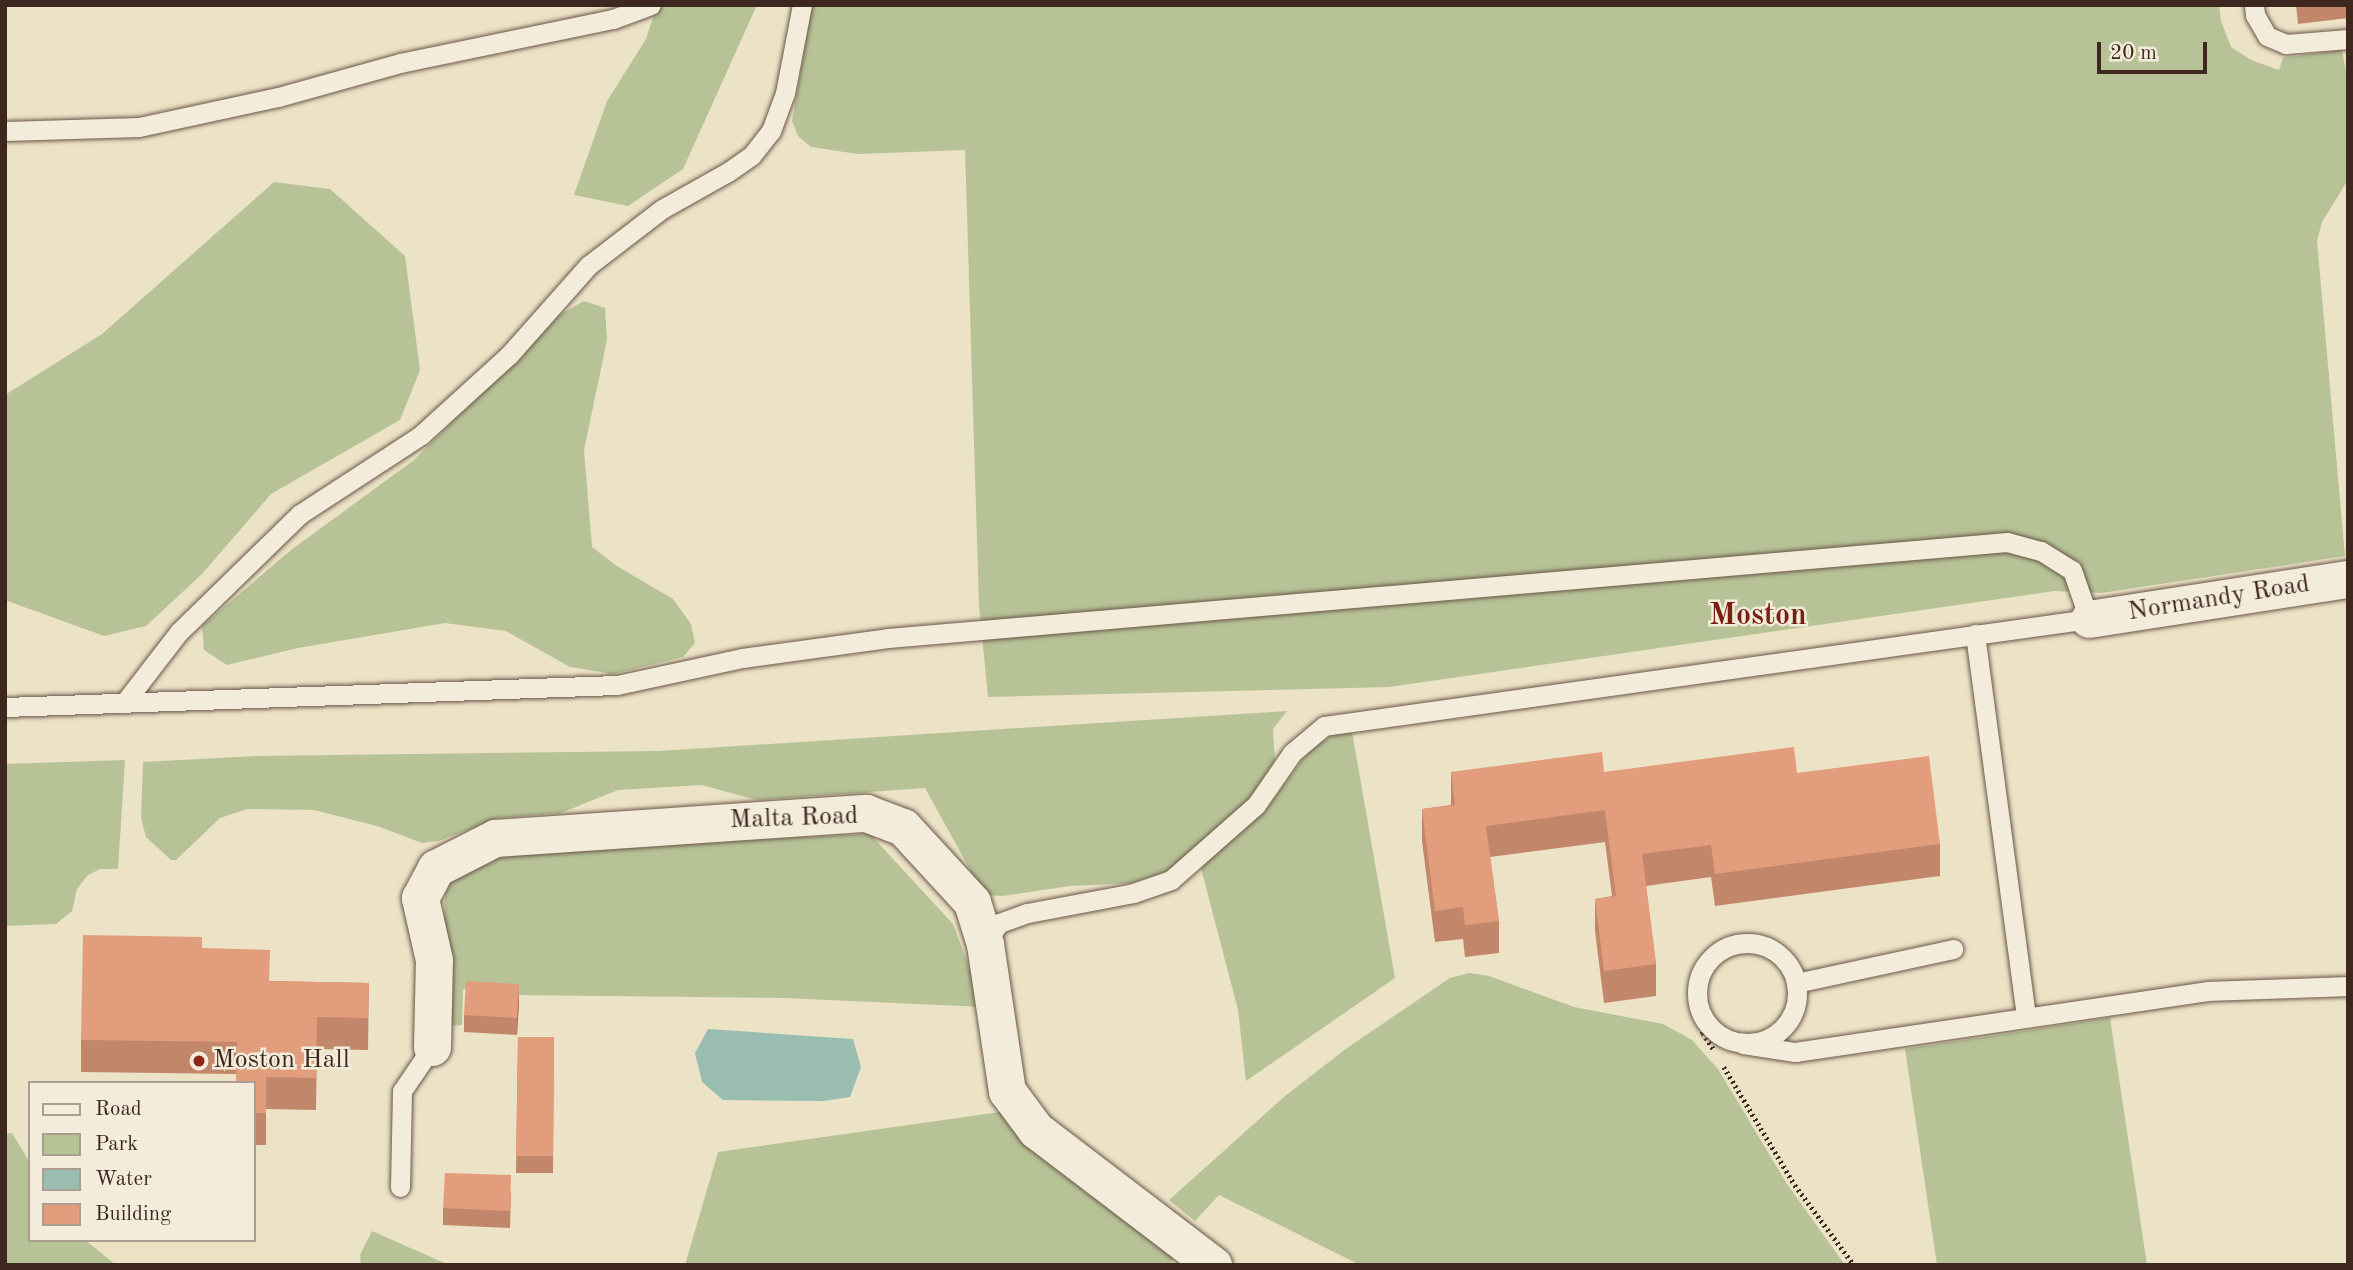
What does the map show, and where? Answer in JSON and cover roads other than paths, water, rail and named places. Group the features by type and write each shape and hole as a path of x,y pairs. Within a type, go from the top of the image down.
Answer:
{"street":[{"name":"Normandy Road","path":"2089,619 2348,579"},
{"name":"Malta Road","path":"432,1047 434,960 420,898 436,868 495,838 866,813 903,827 972,902 985,944 1007,1091 1036,1130 1213,1265"}],"lane":[{"path":"5,131 139,127 278,97 400,64 613,19 651,5"},
{"path":"125,702 179,632 300,514 421,435 509,355 589,265 662,209 728,172 752,155 771,131 785,93 802,5"},
{"path":"2254,5 2255,15 2267,36 2286,44 2348,39"},
{"path":"5,707 617,685 742,658 888,638 2007,542 2041,551 2072,570 2089,619 1324,726 1292,754 1256,804 1171,880 1135,893 1027,913 999,923 985,944"},
{"path":"1975,634 2026,1016"},
{"path":"1743,1044 1761,1041 1777,1034 1789,1021 1796,1005 1796,983 1785,960 1773,950 1758,943 1742,942 1713,954 1703,967 1698,982 1697,999 1701,1016 1712,1030 1727,1039 1743,1044 1795,1052 2208,991 2348,986"},
{"path":"1796,983 1953,949"},
{"path":"400,1187 402,1091 432,1047"}],"water":[{"path":"708,1029 853,1039 861,1067 850,1097 824,1101 723,1100 702,1082 695,1053"}],"place":[{"name":"Moston Hall","path":"199,1061"}],"district":[{"name":"Moston","path":"1758,616"}]}
